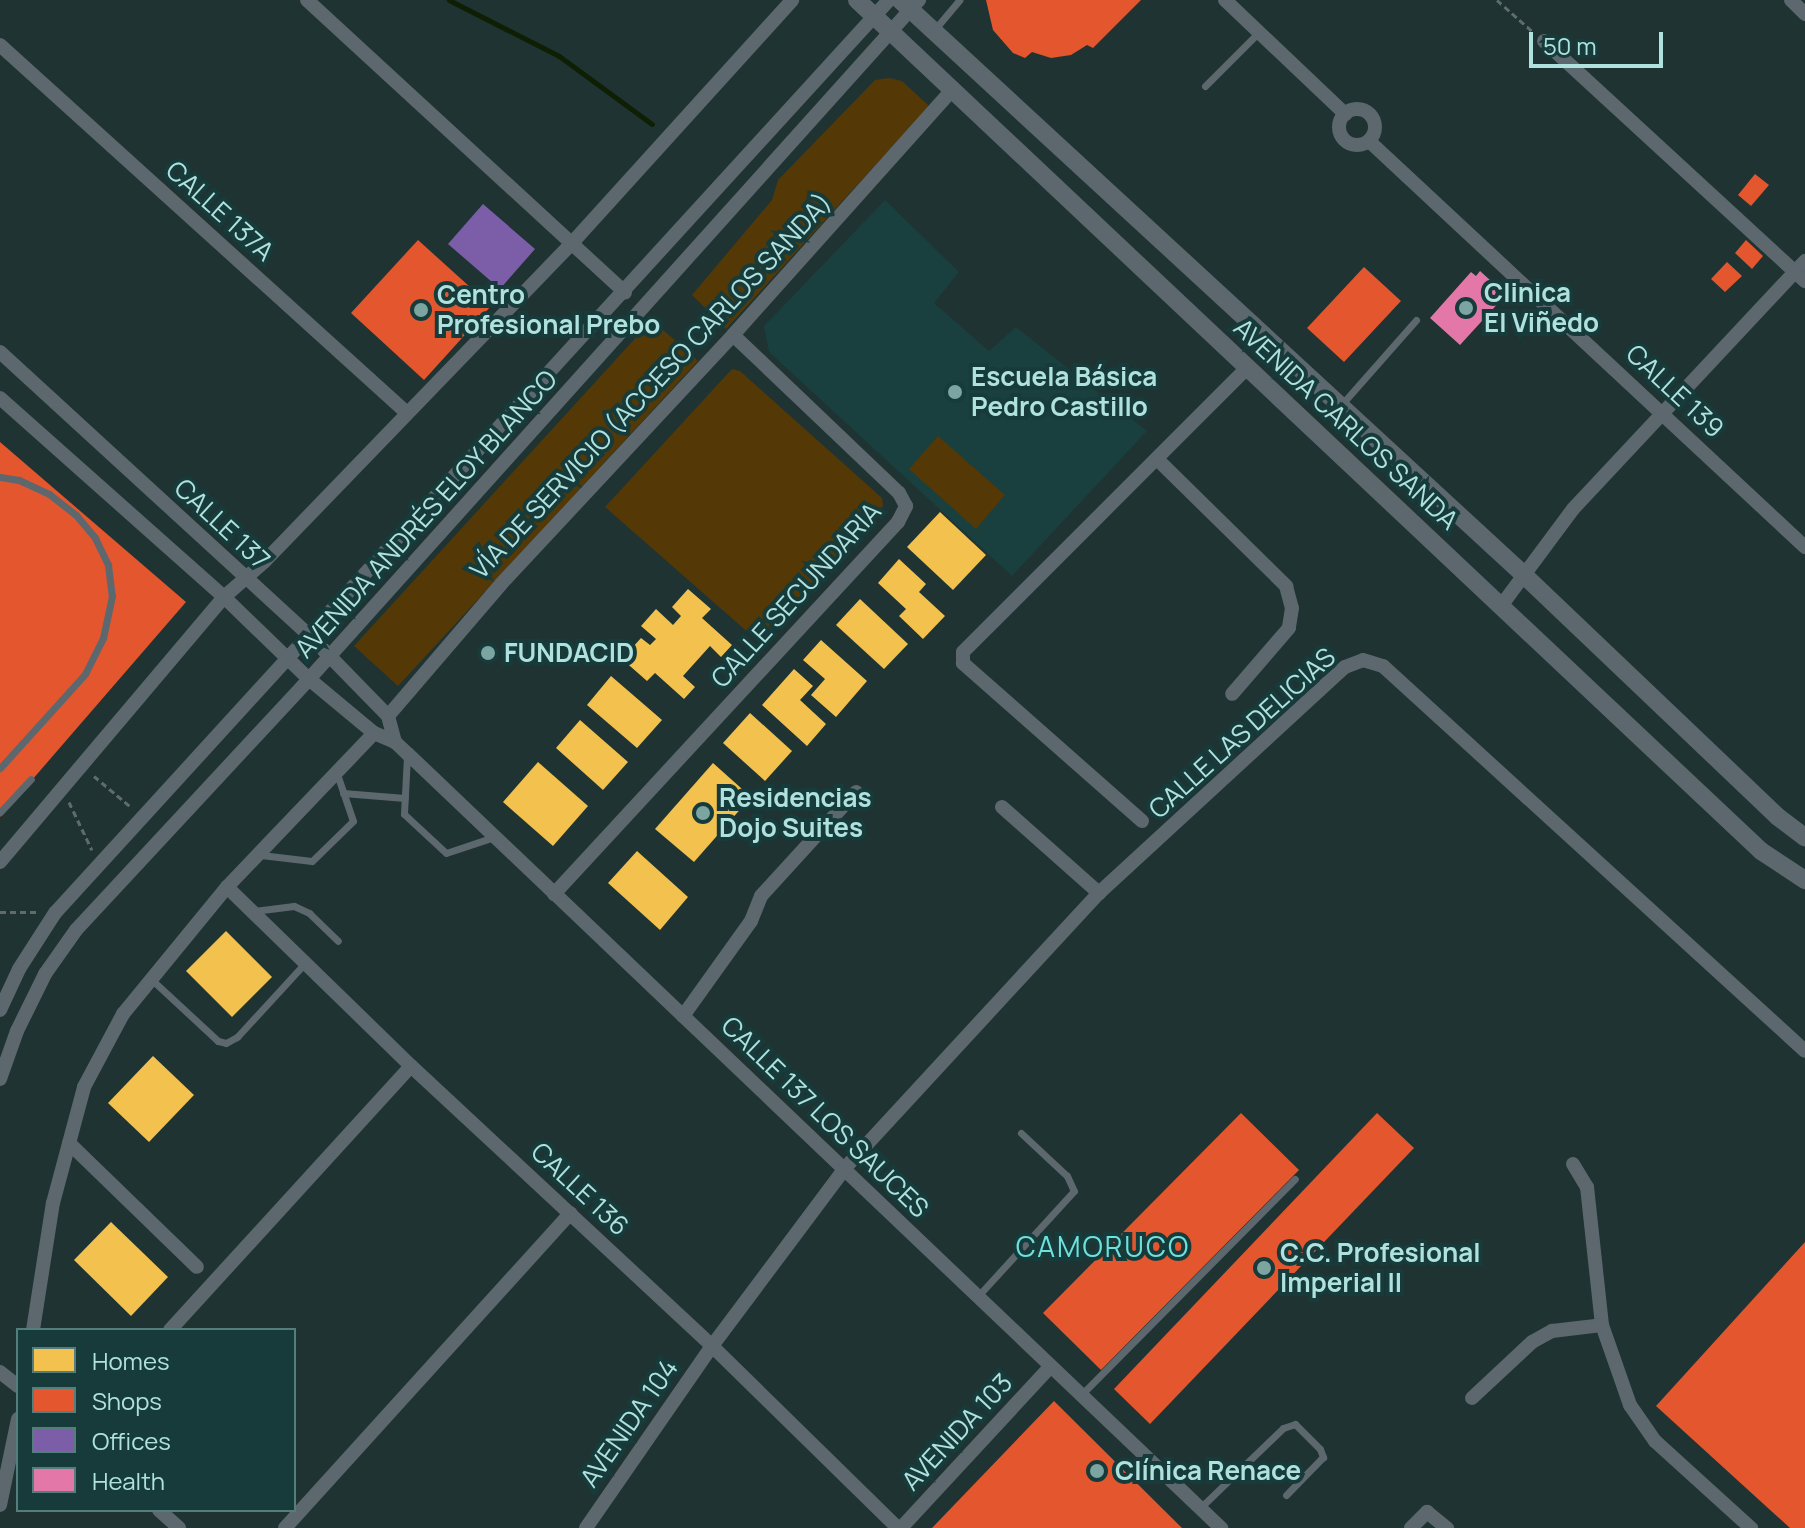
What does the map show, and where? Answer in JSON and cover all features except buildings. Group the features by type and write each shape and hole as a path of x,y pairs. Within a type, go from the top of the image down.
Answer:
{"street":[{"path":"307,0 625,292"},
{"path":"0,862 224,597 572,243 792,0"},
{"name":"AVENIDA CARLOS SANDA","path":"857,0 1761,851 1805,880"},
{"name":"AVENIDA ANDRÉS ELOY BLANCO","path":"0,1010 19,969 55,913 889,0"},
{"path":"1225,0 1345,114"},
{"path":"1791,0 1805,14"},
{"name":"AVENIDA CARLOS SANDA","path":"910,3 934,31 1525,576 1778,817 1805,837"},
{"name":"AVENIDA ANDRÉS ELOY BLANCO","path":"0,1079 17,1031 45,974 76,930 309,679 893,32 910,3"},
{"path":"1501,606 1573,509 1802,271 1544,41"},
{"name":"CALLE 137A","path":"0,45 407,413"},
{"name":"VÍA DE SERVICIO (ACCESO CARLOS SANDA)","path":"388,716 501,584 733,335 952,90"},
{"path":"1356,109 1368,113 1375,129 1369,141 1357,146 1345,141 1339,131 1345,114 1356,109"},
{"name":"CALLE 139","path":"1369,141 1805,547"},
{"name":"CALLE SECUNDARIA","path":"554,894 898,522 906,506 899,493 733,335"},
{"name":"CALLE 137","path":"1,354 309,635 388,716 395,742"},
{"path":"1142,821 963,663 963,652 1248,367"},
{"path":"0,398 224,597 309,679 374,733 395,742"},
{"path":"1158,460 1286,586 1292,608 1289,628 1232,694"},
{"name":"CALLE LAS DELICIAS","path":"845,1168 1099,893 1345,667 1363,660 1383,666 1805,1051"},
{"path":"33,1328 53,1203 84,1087 123,1014 227,887 374,733"},
{"name":"CALLE 137 LOS SAUCES","path":"395,742 845,1168 1049,1368 1221,1528"},
{"path":"683,1016 751,921 761,896 856,792"},
{"path":"1002,807 1099,893"},
{"name":"CALLE 136","path":"227,887 411,1066 712,1346 899,1528"},
{"path":"172,1328 411,1066"},
{"path":"69,1143 197,1267"},
{"path":"1573,1164 1587,1187 1602,1325 1630,1405 1655,1441 1751,1528"},
{"name":"AVENIDA 104","path":"586,1528 712,1346 845,1168"},
{"path":"285,1528 571,1213"},
{"path":"1472,1398 1532,1342 1552,1331 1602,1325"},
{"name":"AVENIDA 103","path":"899,1528 1049,1368"},
{"path":"0,1372 16,1384"},
{"path":"0,1505 16,1429"},
{"path":"161,1512 179,1528"},
{"path":"1411,1528 1427,1512 1447,1528"}],"lane":[{"path":"934,31 959,0"},
{"path":"1205,86 1259,32"},
{"path":"1341,405 1416,320"},
{"path":"0,477 19,480 49,494 76,515 95,538 108,565 112,596 103,638 85,674 0,768"},
{"path":"408,754 404,814 446,853 494,837"},
{"path":"258,854 314,860 353,820 337,773"},
{"path":"0,812 31,779"},
{"path":"343,793 405,798"},
{"path":"252,911 294,906 309,913 338,941"},
{"path":"151,979 218,1041 226,1043 237,1037 305,963"},
{"path":"977,1297 1074,1191 1067,1176 1021,1133"},
{"path":"1080,1397 1295,1179"},
{"path":"1200,1508 1283,1428 1295,1424 1320,1449 1323,1457 1286,1495"}],"path":[{"path":"1497,0 1544,41"},
{"path":"81,765 142,816"},
{"path":"62,788 99,864"},
{"path":"0,912 55,913"}],"shaded area":[{"path":"889,78 902,81 929,106 726,329 692,295 772,200 778,180 875,80"},
{"name":"Escuela Básica Pedro Castillo","path":"885,200 959,272 934,303 989,351 1016,327 1147,431 1012,576 769,352 764,326"},
{"path":"652,320 698,361 398,686 354,646"},
{"path":"732,369 740,371 882,498 883,506 759,642 605,507"},
{"path":"938,436 1005,495 976,529 909,469"}],"waterway":[{"path":"449,0 559,56 652,124"}],"place":[{"name":"Clinica El Viñedo","path":"1466,308"},
{"name":"Centro Profesional Prebo","path":"421,310"},
{"name":"Escuela Básica Pedro Castillo","path":"955,392"},
{"name":"FUNDACID","path":"488,653"},
{"name":"Residencias Dojo Suites","path":"703,813"},
{"name":"C.C. Profesional Imperial II","path":"1264,1268"},
{"name":"Clínica Renace","path":"1097,1471"}],"district":[{"name":"CAMORUCO","path":"1103,1246"}]}
